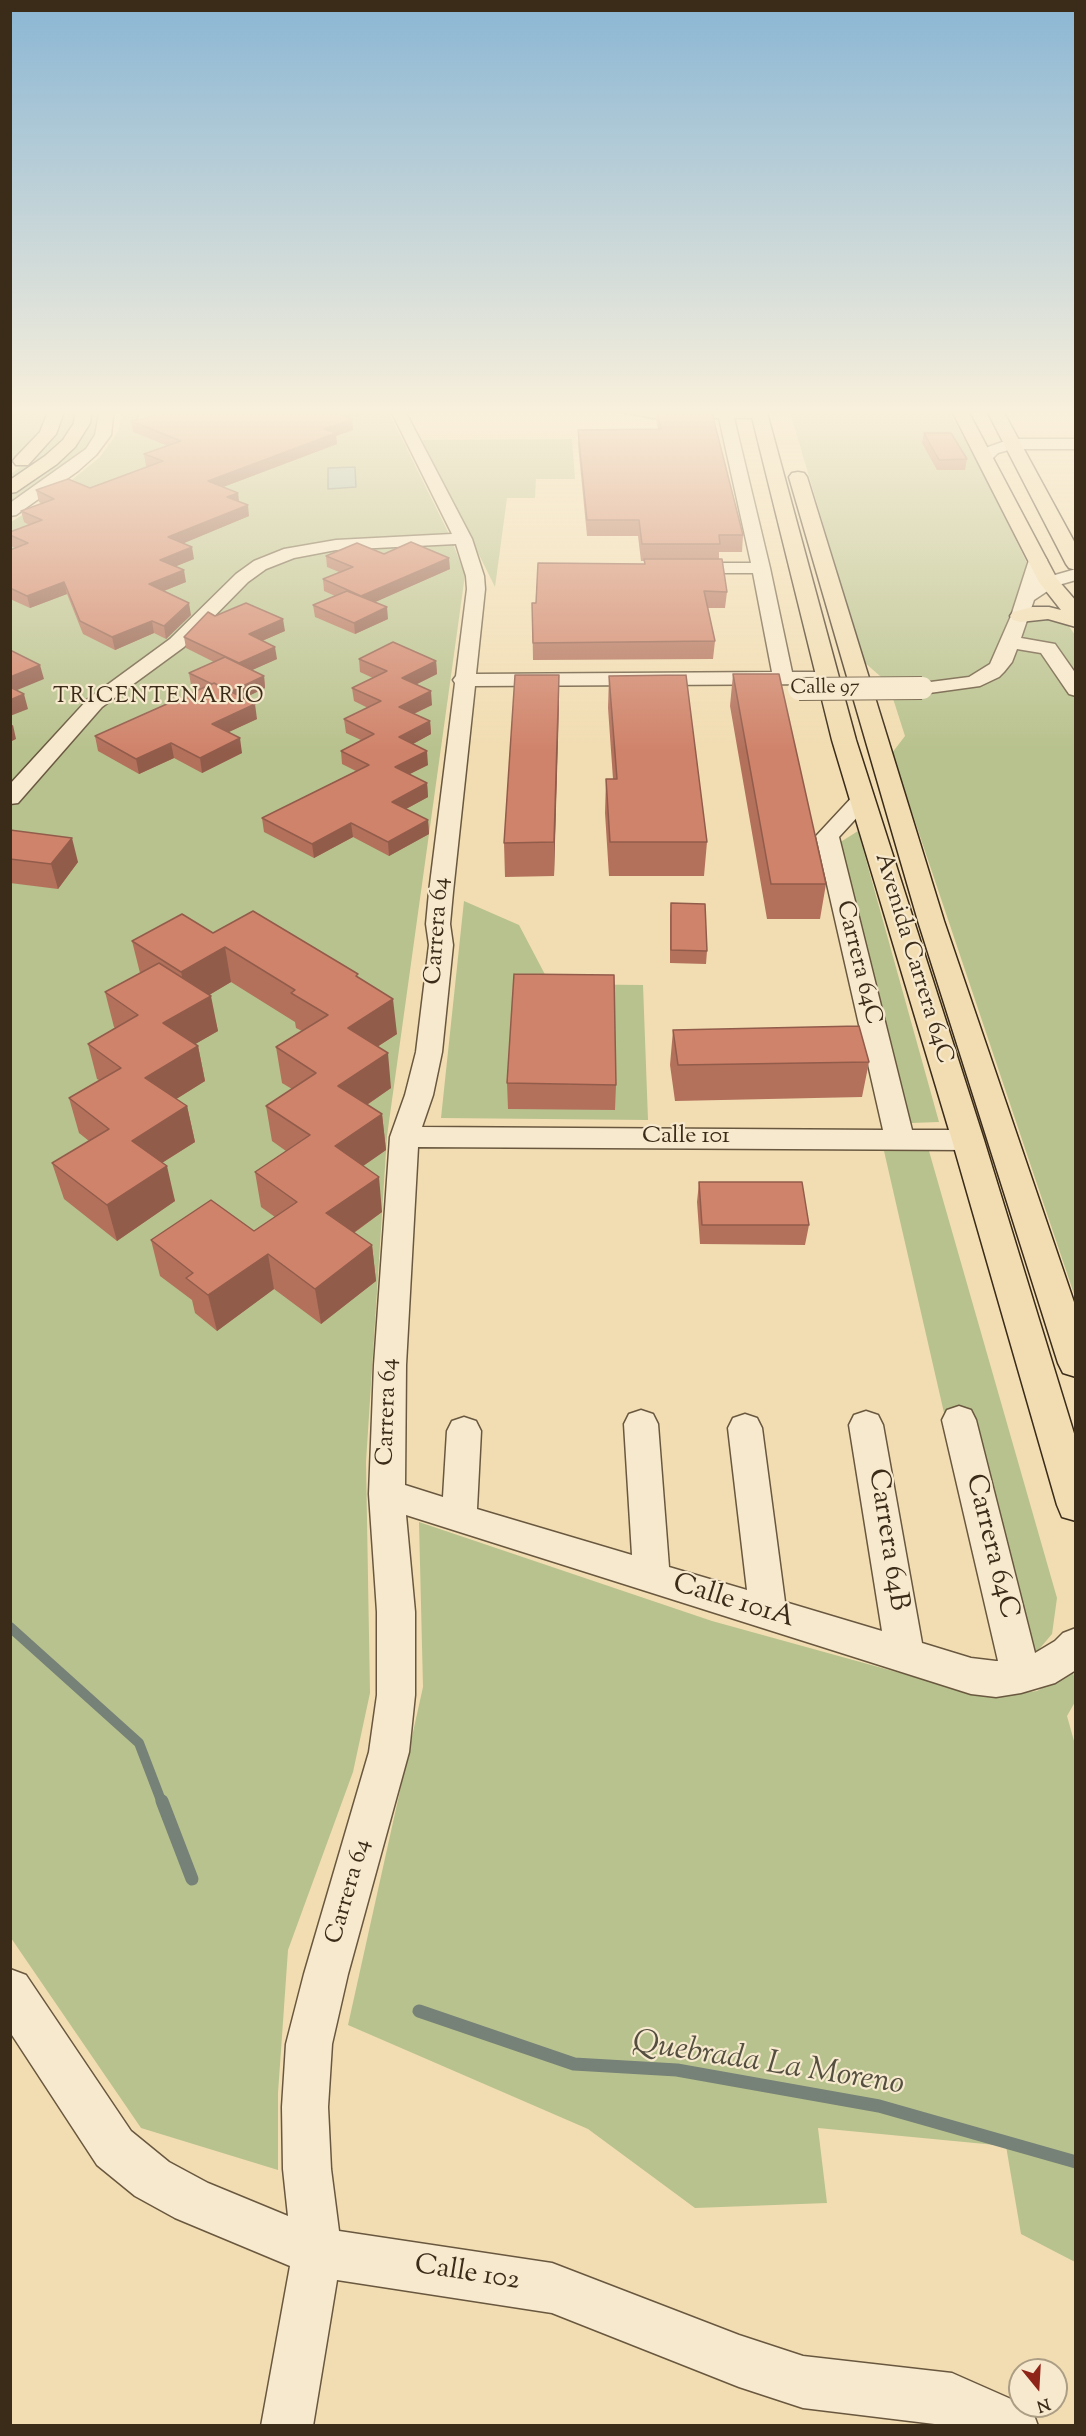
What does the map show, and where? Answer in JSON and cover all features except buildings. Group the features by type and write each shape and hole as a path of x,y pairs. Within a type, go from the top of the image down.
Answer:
{"main road":[{"name":"Avenida Carrera 64C","path":"791,523 828,678 862,799 968,1140 1076,1505"},
{"name":"Avenida Carrera 64C","path":"801,523 1076,1363"},
{"path":"1018,523 1049,582 1057,589 1076,619"},
{"path":"1054,523 1076,564"},
{"path":"1034,554 1076,572"},
{"path":"1023,606 1076,619"}],"street":[{"name":"Carrera 64","path":"287,2426 317,2252 304,2108 309,2044 326,1974 389,1752 396,1695 396,1611 387,1494 390,1365 404,1137 420,1095 429,1052 441,945 438,924 441,892 476,589 475,576 463,539 455,523"},
{"path":"751,523 791,684 828,678"},
{"path":"10,798 95,703 177,643 250,570 278,556 336,545 463,539"},
{"name":"Calle 97","path":"463,686 791,684 922,688 961,685 984,678 1002,662 1023,606 1034,554"},
{"path":"671,568 761,568"},
{"path":"1023,606 1049,582 1076,572"},
{"path":"1010,642 1048,648 1076,690"},
{"name":"Carrera 64C","path":"862,799 826,836 900,1140"},
{"name":"Calle 101","path":"404,1137 968,1140"},
{"name":"Carrera 64C","path":"959,1420 1021,1675"},
{"path":"641,1424 652,1578"},
{"name":"Carrera 64B","path":"866,1425 905,1656"},
{"path":"745,1428 768,1614"},
{"path":"459,1518 464,1431"},
{"name":"Calle 101A","path":"387,1494 971,1676 996,1679 1041,1670 1069,1653 1076,1645"},
{"name":"Calle 102","path":"10,1991 114,2148 152,2179 192,2200 317,2252 552,2288 739,2361 803,2382 952,2399 1012,2426"}],"green space":[{"path":"11,523 443,523 465,575 387,1136 366,1462 370,1693 353,1772 288,1950 278,2093 278,2170 141,2128 11,1938"},
{"path":"463,523 504,523 495,587"},
{"path":"823,523 1007,523 1027,563 1014,612 1064,619 1075,635 1075,1297 892,753 905,736 888,683 864,662"},
{"path":"858,831 939,1122 911,1123 839,843"},
{"path":"464,901 519,925 550,984 643,985 648,1120 441,1118"},
{"path":"884,1151 929,1151 1057,1598 1052,1634 1035,1654 1002,1666"},
{"path":"419,1522 712,1621 987,1697 1037,1691 1072,1670 1075,1679 1075,1702 1067,1716 1076,1748 1075,2262 1021,2234 1006,2146 818,2128 827,2203 695,2208 588,2129 348,2025 423,1687"}],"waterway":[{"name":"Quebrada La Moreno","path":"10,1627 139,1743 162,1803"},
{"name":"Quebrada La Moreno","path":"162,1801 192,1879"},
{"name":"Quebrada La Moreno","path":"419,2011 574,2064 677,2070 879,2106 1076,2162"}],"district":[{"name":"TRICENTENARIO","path":"159,698"}]}
